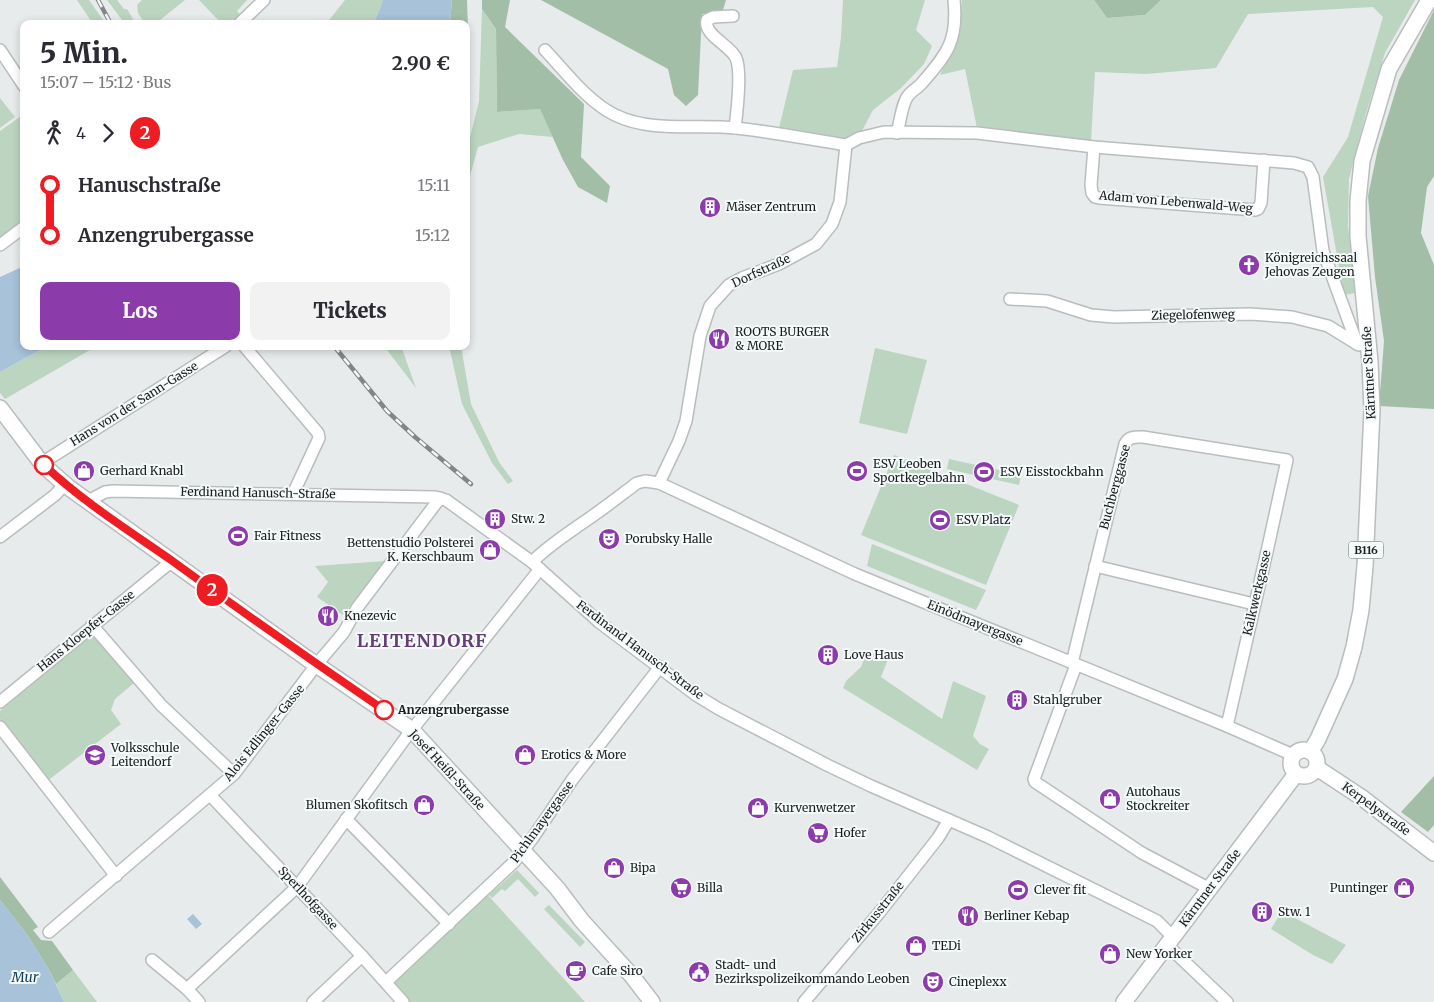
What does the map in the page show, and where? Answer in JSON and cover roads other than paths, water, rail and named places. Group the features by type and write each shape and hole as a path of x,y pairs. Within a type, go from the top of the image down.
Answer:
{"main road":[{"name":"Kärntner Straße","path":"1310,752 1318,739 1345,679 1354,647 1361,610 1372,420 1363,347 1358,236 1358,201 1362,161 1389,68 1430,0"},
{"name":"Josef Heißl-Straße","path":"0,408 42,463 64,484 412,730 468,794 557,888 582,921 632,976 652,1002"},
{"path":"1301,750 1310,752 1317,761 1317,768 1310,776 1296,774 1290,765 1293,755 1301,750"},
{"name":"Kerpelystraße","path":"1317,768 1385,814 1434,853"},
{"name":"Kärntner Straße","path":"1124,1002 1296,774"}],"street":[{"path":"243,20 264,0"},
{"path":"897,133 907,96 921,85 950,46 955,32 954,0"},
{"path":"733,16 713,17 707,20 706,25 708,31 730,49 735,58 738,88 735,128"},
{"path":"0,50 20,80"},
{"path":"545,50 597,103 615,115 648,126 735,128 846,145 859,138 884,132 978,133 1094,147 1294,162 1308,168 1313,177 1323,251 1363,347"},
{"name":"Dorfstraße","path":"659,483 679,441 686,421 700,336 710,306 730,285 742,278 779,264 816,244 832,224 840,202 846,145"},
{"name":"Adam von Lebenwald-Weg","path":"1094,147 1091,189 1095,196 1099,198 1255,210 1262,203 1264,160"},
{"path":"0,244 20,230"},
{"name":"Ziegelofenweg","path":"1010,298 1047,302 1091,315 1114,317 1250,314 1292,317 1328,326 1363,347"},
{"name":"Hans von der Sann-Gasse","path":"42,463 220,350"},
{"path":"247,350 318,433 319,438 293,494"},
{"name":"Buchberggasse","path":"1210,889 1155,860 1106,830 1034,781 1074,664 1095,566 1125,444 1129,438 1144,437 1287,460"},
{"name":"Kalkwerkgasse","path":"1227,726 1287,460"},
{"path":"187,990 297,887 412,730 536,566 544,550 637,483 645,481 659,483"},
{"name":"Einödmayergasse","path":"659,483 856,574 1227,726 1293,755"},
{"path":"0,537 55,495 64,484"},
{"name":"Ferdinand Hanusch-Straße","path":"88,501 104,492 113,491 440,498 452,503 536,566 599,622 696,695 836,769 1015,850 1157,921 1168,932 1170,941 1227,1002"},
{"name":"Alois Edlinger-Gasse","path":"49,932 234,774 317,664 344,632 357,608 440,498"},
{"name":"Hans Kloepfer-Gasse","path":"0,702 172,561"},
{"path":"1095,566 1254,604"},
{"path":"92,625 161,705 234,774"},
{"name":"Pichlmayergasse","path":"386,982 524,851 572,780 660,667"},
{"path":"0,727 116,876"},
{"name":"Sperlhofgasse","path":"210,796 362,956 403,1002"},
{"path":"346,819 449,924"},
{"name":"Zirkusstraße","path":"804,1002 938,838 949,820"},
{"path":"313,1002 362,956"},
{"path":"152,960 199,1002"}],"water":[{"path":"383,0 452,0 450,20 376,20"},
{"path":"20,268 20,350 40,350 0,372 0,277"},
{"name":"Mur","path":"0,900 28,936 49,970 64,1002 0,1002"},
{"path":"193,914 202,924 196,929 187,919"}],"railway":[{"path":"98,0 109,20"},
{"path":"337,350 387,411 471,484"}],"place":[{"name":"Mäser Zentrum","path":"710,207"},
{"name":"Königreichssaal Jehovas Zeugen","path":"1249,265"},
{"name":"ROOTS BURGER & MORE","path":"719,339"},
{"name":"Gerhard Knabl","path":"84,471"},
{"name":"ESV Leoben Sportkegelbahn","path":"857,471"},
{"name":"ESV Eisstockbahn","path":"984,472"},
{"name":"Stw. 2","path":"495,519"},
{"name":"ESV Platz","path":"940,520"},
{"name":"Fair Fitness","path":"238,536"},
{"name":"Porubsky Halle","path":"609,539"},
{"name":"Bettenstudio Polsterei K. Kerschbaum","path":"490,550"},
{"name":"Knezevic","path":"328,616"},
{"name":"Love Haus","path":"828,655"},
{"name":"Stahlgruber","path":"1017,700"},
{"name":"Anzengrubergasse","path":"384,710"},
{"name":"Volksschule Leitendorf","path":"95,755"},
{"name":"Erotics & More","path":"525,755"},
{"name":"Autohaus Stockreiter","path":"1110,799"},
{"name":"Blumen Skofitsch","path":"424,805"},
{"name":"Kurvenwetzer","path":"758,808"},
{"name":"Hofer","path":"818,833"},
{"name":"Bipa","path":"614,868"},
{"name":"Billa","path":"681,888"},
{"name":"Puntinger","path":"1404,888"},
{"name":"Clever fit","path":"1018,890"},
{"name":"Stw. 1","path":"1262,912"},
{"name":"Berliner Kebap","path":"968,916"},
{"name":"TEDi","path":"916,946"},
{"name":"New Yorker","path":"1110,954"},
{"name":"Cafe Siro","path":"576,971"},
{"name":"Stadt- und Bezirkspolizeikommando Leoben","path":"699,972"},
{"name":"Cineplexx","path":"933,982"}],"district":[{"name":"LEITENDORF","path":"422,641"}]}
